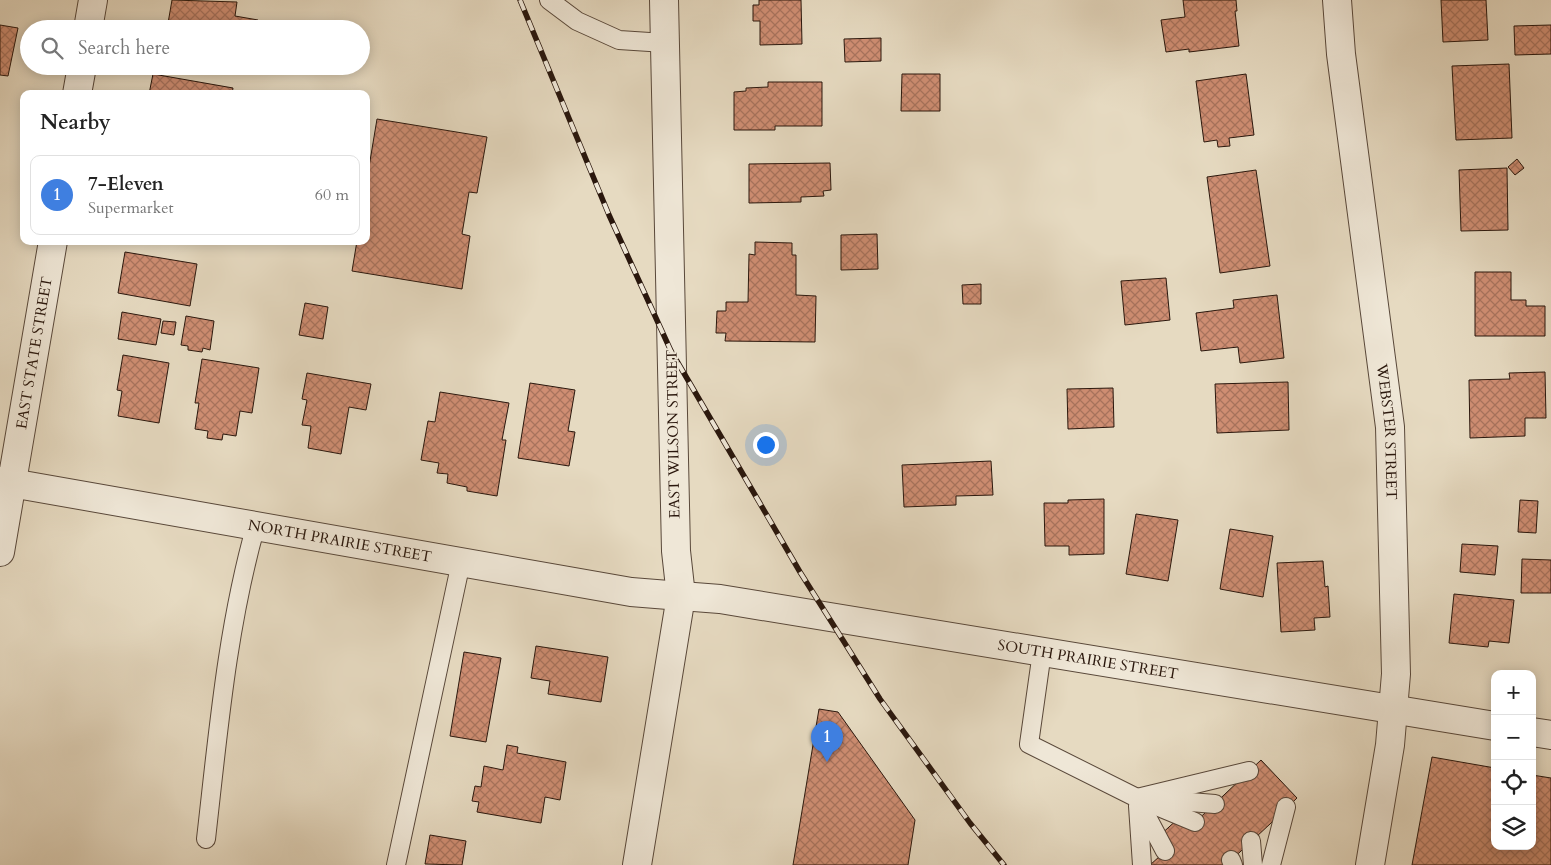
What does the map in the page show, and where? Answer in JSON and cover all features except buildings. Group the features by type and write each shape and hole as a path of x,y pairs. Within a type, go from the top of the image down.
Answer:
{"street":[{"path":"90,20 93,0"},
{"name":"EAST WILSON STREET","path":"637,865 681,596 676,551 664,0"},
{"name":"WEBSTER STREET","path":"1337,0 1341,54 1390,427 1396,674 1390,745 1370,865"},
{"path":"79,90 81,75"},
{"name":"EAST STATE STREET","path":"0,552 6,482 52,245"},
{"name":"NORTH PRAIRIE STREET","path":"6,482 631,592 681,596"},
{"name":"SOUTH PRAIRIE STREET","path":"681,596 720,599 1491,725"},
{"path":"1536,733 1551,735"}],"lane":[{"path":"549,0 577,21 619,40 665,43"},
{"path":"206,838 223,699 242,575 256,525"},
{"path":"396,865 461,562"},
{"path":"1042,652 1029,744 1137,798 1196,822"},
{"path":"1137,798 1249,771"},
{"path":"1137,798 1234,785"},
{"path":"1137,798 1215,804"},
{"path":"1137,798 1165,851"},
{"path":"1137,798 1142,865"},
{"path":"1271,865 1286,807"},
{"path":"1264,865 1270,824"},
{"path":"1251,841 1254,865"}],"railway":[{"path":"520,0 609,215 671,351 800,572 880,699 970,823 1004,865"}],"place":[{"name":"7-Eleven","path":"827,762"}]}
